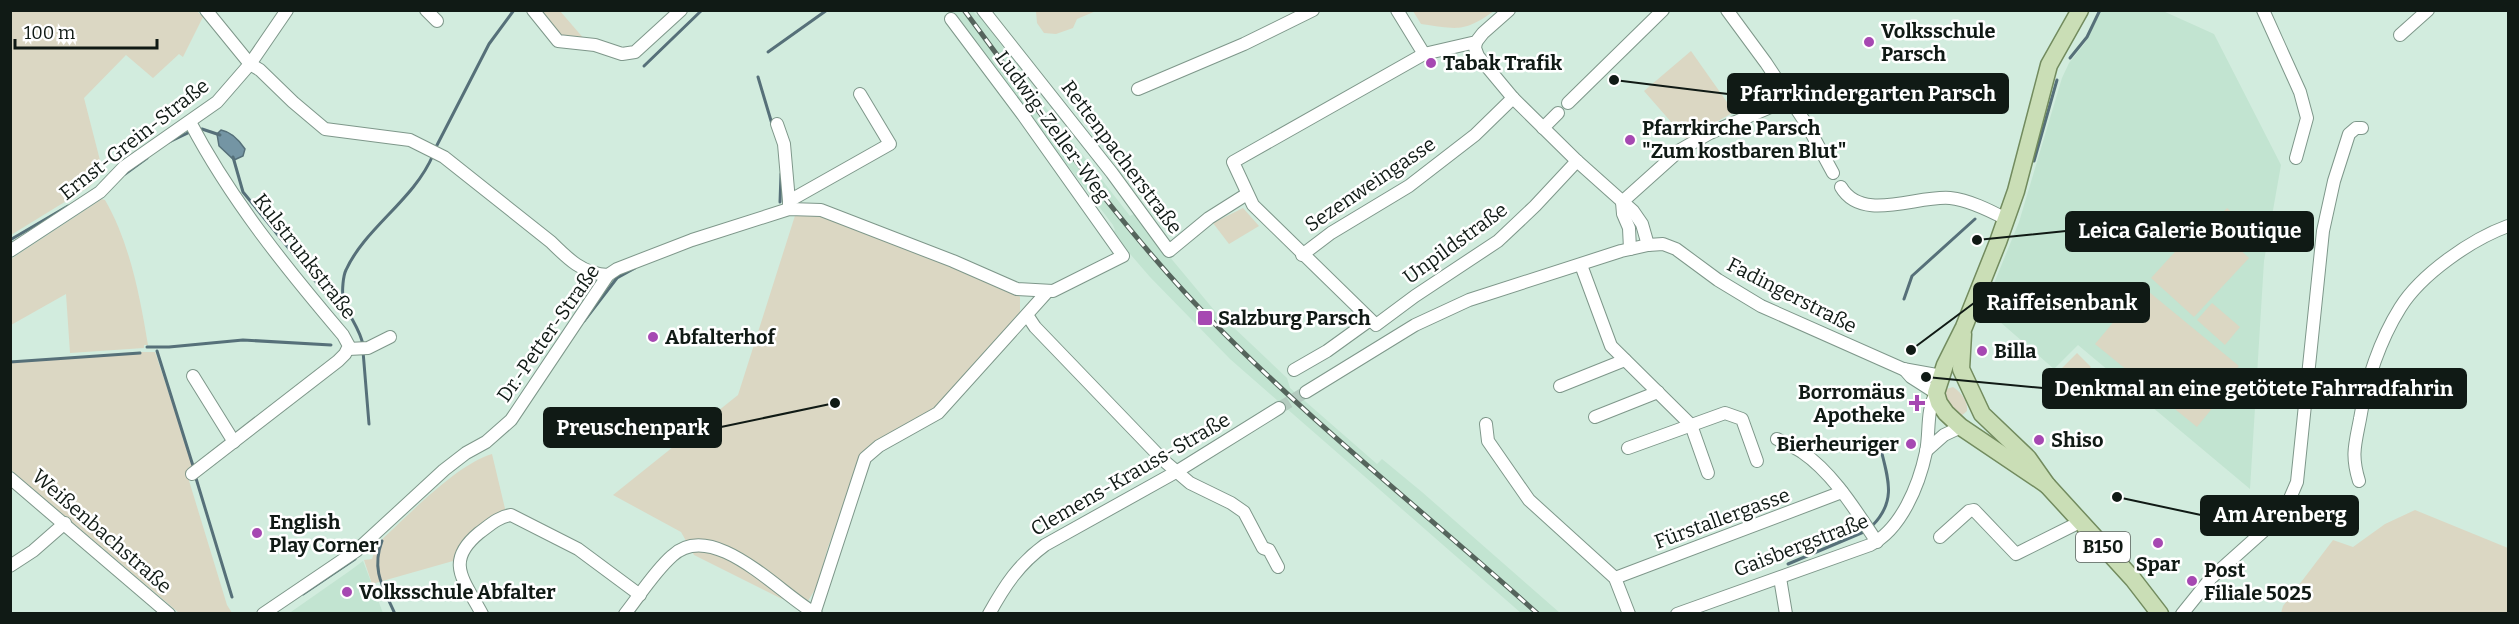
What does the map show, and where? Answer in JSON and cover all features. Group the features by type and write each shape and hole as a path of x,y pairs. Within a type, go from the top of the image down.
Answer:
{"main road":[{"name":"Gaisbergstraße","path":"1939,385 1956,340 1964,327 2016,191 2049,64 2080,10"},
{"name":"Gaisbergstraße","path":"1964,327 1961,369 1975,410"},
{"path":"1939,385 1958,386 1975,410 1961,427"},
{"name":"B150","path":"1939,385 1939,403 1961,427 2030,476 2047,485"},
{"name":"B150","path":"1975,410 2028,458 2047,485 2133,579 2160,614"}],"street":[{"path":"206,10 250,64 325,129 410,140 434,152 565,255 592,274 608,275"},
{"name":"Ernst-Grein-Straße","path":"10,251 100,192 124,167 190,122 225,94 250,64 287,10"},
{"path":"426,10 437,21"},
{"path":"533,10 558,41 595,45 622,54 635,52 681,10"},
{"name":"Rettenpacherstraße","path":"983,10 1112,173 1169,251 1209,218 1247,194"},
{"path":"1138,89 1244,44 1313,10"},
{"path":"1397,10 1424,54"},
{"path":"1306,392 1379,346 1469,300 1648,245 1638,218 1513,98 1478,56 1475,48 1476,42 1509,10"},
{"path":"1568,103 1663,10"},
{"path":"1727,10 1807,125 1833,173"},
{"path":"2400,35 2428,10"},
{"path":"2267,12 2300,92 2307,118 2296,158"},
{"name":"Ludwig-Zeller-Weg","path":"951,19 1023,115 1123,256 1047,292"},
{"path":"1294,370 1373,322 1253,205 1233,162 1424,54 1476,42"},
{"path":"777,124 784,144 789,205 890,144 860,94"},
{"name":"Sezenweingasse","path":"1302,255 1330,233 1409,186 1474,135 1513,98"},
{"path":"1622,202 1680,150 1710,133 1789,99"},
{"path":"1543,128 1558,113"},
{"name":"Kulstrunkstraße","path":"190,122 205,150 247,215 356,349 194,472"},
{"path":"2182,614 2211,578 2277,519 2288,503 2297,482 2323,231 2334,181 2349,134 2356,128 2362,128"},
{"name":"Unpildstraße","path":"1373,322 1506,234 1577,161"},
{"path":"1841,187 1846,195 1858,202 1883,206 1949,198 1978,206 2006,219"},
{"path":"1622,202 1623,214 1629,228 1630,249"},
{"name":"Dr.-Petter-Straße","path":"263,614 356,551 444,470 466,453 486,442 511,420 608,275 617,270 789,205 821,210 953,261 1017,289 1047,292"},
{"path":"2359,481 2353,461 2363,398 2382,341 2401,306 2429,276 2462,250 2508,226"},
{"name":"Fadingerstraße","path":"1648,245 1663,244 1676,249 1718,280 1761,306 1939,385"},
{"path":"1581,264 1611,346 1691,425 1708,473"},
{"path":"1017,289 1027,305 1027,315 1035,327 1176,472 1197,487 1231,502 1244,512 1263,548 1269,550 1278,567"},
{"path":"626,614 672,556 684,548 701,545 723,552 750,565 815,613 865,458 879,446 938,412 1047,292"},
{"path":"356,349 390,337"},
{"path":"1560,386 1625,360"},
{"path":"193,376 234,442"},
{"name":"Gaisbergstraße","path":"1677,614 1877,542 1891,531 1909,502 1926,451 1930,406 1939,385"},
{"path":"1595,417 1658,392"},
{"name":"Clemens-Krauss-Straße","path":"989,614 1010,578 1032,554 1176,472 1279,408"},
{"path":"1628,448 1725,413 1742,419 1757,461"},
{"path":"1486,424 1488,441 1530,500 1615,578 1629,614"},
{"path":"1926,451 1944,435 1961,427"},
{"path":"1777,439 1801,452 1842,492 1877,542"},
{"name":"Weißenbachstraße","path":"10,478 169,614"},
{"name":"Fürstallergasse","path":"1615,578 1842,492"},
{"path":"1940,537 1969,511 1974,510 2016,554 2080,522"},
{"path":"482,614 461,571 459,562 461,551 501,517 511,515 578,549 640,595"},
{"path":"10,566 33,551 65,523"},
{"path":"1780,578 1786,614"}],"shaded area":[{"path":"11,10 196,10 203,17 183,57 179,54 153,78 126,55 84,98 103,172 89,187 11,235"},
{"path":"1036,10 1096,11 1077,19 1073,28 1056,34 1044,33 1037,23"},
{"path":"540,11 560,11 585,40 560,36"},
{"path":"950,11 973,11 980,16 1018,68 1022,77 1130,216 1134,214 1224,322 1231,325 1287,378 1290,388 1377,464 1382,459 1422,492 1560,613 1521,613 1230,359 1150,277 1112,233 1115,230 1113,225"},
{"path":"1413,11 1494,11 1475,23 1452,28 1421,24"},
{"path":"2101,11 2163,11 2214,34 2281,165 2264,261 2250,489 2078,345 2054,369 1984,308 2019,222 2062,78 2069,63 2085,43"},
{"path":"1691,51 1734,112 1686,139 1644,91"},
{"path":"102,199 105,200 114,217 127,252 148,345 144,345 144,348 70,353 66,294 11,325 11,259"},
{"path":"799,203 1012,288 1020,297 1020,312 979,360 959,391 860,466 828,547 817,586 805,606 780,598 694,555 681,532 613,495 738,395"},
{"path":"1243,208 1259,226 1229,244 1213,223"},
{"path":"2227,208 2250,229 2239,241 2216,220"},
{"path":"2206,218 2249,258 2194,317 2151,278"},
{"path":"2143,287 2239,366 2235,371 2240,374 2197,427 2095,344"},
{"path":"2212,303 2240,327 2225,345 2197,320"},
{"path":"155,352 194,468 187,474 227,605 232,613 179,613 11,470 10,362"},
{"path":"2077,353 2091,367 2084,374 2080,371 2067,385 2055,375"},
{"path":"1953,387 1961,394 1966,404 1967,411 1960,417 1955,417 1942,393 1943,390"},
{"path":"492,454 507,517 453,561 372,584 364,560 372,559 377,544 447,480 478,460"},
{"path":"2415,510 2508,548 2508,613 2281,613 2283,606 2333,540 2353,547 2385,524"},
{"name":"Volksschule Abfalter","path":"363,561 383,613 288,614 351,570"}],"water":[{"path":"221,130 232,135 240,143 245,149 243,156 234,160 219,146 217,134"}],"waterway":[{"path":"435,149 489,44 514,10"},
{"path":"644,66 702,10"},
{"path":"768,52 827,10"},
{"path":"2070,58 2087,37 2100,10"},
{"path":"758,77 772,124"},
{"path":"2034,161 2057,80"},
{"path":"202,129 220,135"},
{"path":"169,142 190,132"},
{"path":"363,345 343,297 345,273 354,255 414,186 433,155"},
{"path":"233,157 243,192 330,299 343,297"},
{"path":"125,174 147,158"},
{"path":"780,202 781,174"},
{"path":"10,240 68,206"},
{"path":"1904,299 1912,276 1975,219"},
{"path":"584,321 617,278 635,268"},
{"path":"147,347 243,340 331,345"},
{"path":"157,351 194,469"},
{"path":"363,351 369,424"},
{"path":"10,362 140,353"},
{"path":"1872,526 1880,517 1888,500 1888,481 1881,450"},
{"path":"195,475 232,597"},
{"path":"1788,564 1866,531"},
{"path":"382,541 378,570 395,614"},
{"path":"303,594 355,559"}],"tunnel":[{"path":"1279,408 1306,392"}],"railway":[{"path":"964,10 1111,206 1207,316 1328,431 1538,614"}],"place":[{"name":"Volksschule Parsch","path":"1869,42"},
{"name":"Tabak Trafik","path":"1431,63"},
{"name":"Pfarrkindergarten Parsch","path":"1614,80"},
{"name":"Pfarrkirche Parsch \"Zum kostbaren Blut\"","path":"1630,140"},
{"name":"Leica Galerie Boutique","path":"1977,240"},
{"name":"Salzburg Parsch","path":"1205,318"},
{"name":"Abfalterhof","path":"653,337"},
{"name":"Raiffeisenbank","path":"1911,350"},
{"name":"Billa","path":"1982,351"},
{"name":"Denkmal an eine getötete Fahrradfahrin","path":"1926,377"},
{"name":"Preuschenpark","path":"835,403"},
{"name":"Borromäus Apotheke","path":"1917,403"},
{"name":"Shiso","path":"2039,440"},
{"name":"Bierheuriger","path":"1911,444"},
{"name":"Am Arenberg","path":"2117,497"},
{"name":"English Play Corner","path":"257,533"},
{"name":"Spar","path":"2158,543"},
{"name":"Post Filiale 5025","path":"2192,581"},
{"name":"Volksschule Abfalter","path":"347,592"}]}
